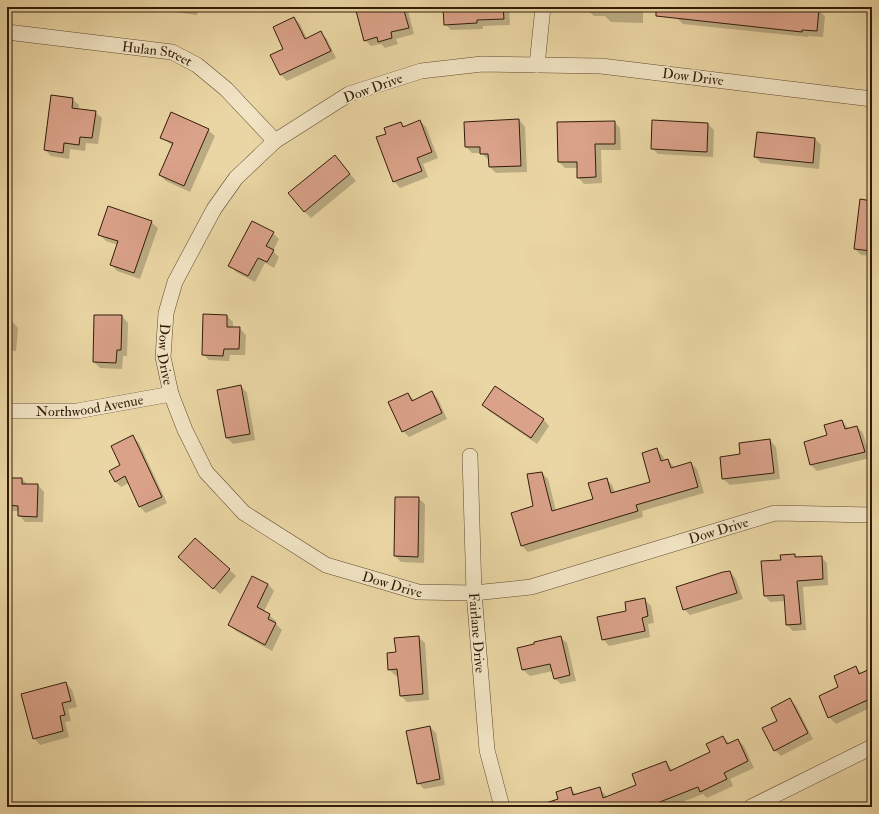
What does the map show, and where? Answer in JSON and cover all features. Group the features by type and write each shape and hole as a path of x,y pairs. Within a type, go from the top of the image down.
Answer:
{"street":[{"path":"537,65 543,7"},
{"name":"Hulan Street","path":"7,32 172,52 198,65 214,79 275,141"},
{"name":"Dow Drive","path":"872,99 601,66 482,64 421,71 349,94 275,141 236,178 214,209 176,282 166,313 163,357 171,394 185,430 206,472 244,513 326,566 418,592 474,593 530,588 775,513 872,515"},
{"name":"Northwood Avenue","path":"7,411 77,410 171,394"},
{"name":"Fairlane Drive","path":"470,456 474,593 487,750 502,807"},
{"path":"751,807 872,747"}],"building":[{"path":"355,7 403,7 409,28 391,32 392,38 378,42 377,37 364,41"},
{"path":"443,7 503,7 504,19 477,20 477,23 444,25"},
{"path":"656,7 799,7 819,9 817,31 802,30 802,32 656,16"},
{"path":"294,17 305,39 321,31 331,51 280,75 270,55 283,49 273,27"},
{"path":"51,95 73,98 72,108 96,111 92,138 80,137 79,145 64,143 63,153 44,150"},
{"path":"171,112 209,129 184,186 159,175 173,143 160,138"},
{"path":"519,119 521,166 489,167 488,154 480,154 480,147 465,147 464,122"},
{"path":"420,120 432,152 417,158 422,171 393,182 376,137 386,134 384,128 401,122 403,127"},
{"path":"652,120 708,123 707,152 651,149"},
{"path":"615,121 615,144 595,144 596,177 577,178 577,162 558,162 557,122"},
{"path":"757,132 815,138 813,163 754,157"},
{"path":"335,155 350,174 304,212 288,193"},
{"path":"860,199 872,201 872,251 854,249"},
{"path":"108,206 152,221 134,273 110,265 118,241 98,235"},
{"path":"252,221 274,232 266,246 274,250 267,262 258,258 248,276 228,266"},
{"path":"203,314 227,315 227,327 240,327 239,349 224,349 223,356 202,355"},
{"path":"94,315 122,315 121,350 117,350 116,363 93,362"},
{"path":"241,385 250,434 226,438 217,390"},
{"path":"495,386 544,419 531,438 482,405"},
{"path":"432,391 442,413 402,432 388,402 408,393 412,401"},
{"path":"842,420 845,429 857,426 865,452 810,465 804,442 827,435 824,425"},
{"path":"133,435 162,497 139,507 125,476 115,482 109,471 120,465 111,446"},
{"path":"770,439 774,473 722,479 720,457 740,454 739,443"},
{"path":"657,448 661,461 668,459 671,468 691,462 698,487 636,505 638,511 521,546 511,513 533,506 527,474 542,472 552,511 593,499 588,483 607,478 611,493 650,482 642,453"},
{"path":"7,478 22,478 22,484 38,484 37,517 18,516 18,506 7,505"},
{"path":"395,497 419,497 418,557 394,556"},
{"path":"195,538 230,569 213,589 178,557"},
{"path":"795,554 795,557 822,556 823,579 797,581 801,624 786,625 784,595 764,596 761,561 781,560 780,555"},
{"path":"730,571 737,593 683,610 676,587"},
{"path":"252,576 268,584 257,607 270,614 268,619 276,623 265,645 228,625"},
{"path":"645,598 648,616 642,618 645,631 602,640 597,617 626,611 625,602"},
{"path":"419,636 423,694 400,696 397,669 388,670 387,653 396,652 394,638"},
{"path":"561,636 570,675 554,679 550,664 522,670 517,648 534,644 534,642"},
{"path":"856,666 859,674 872,668 872,698 828,718 819,696 838,687 834,676"},
{"path":"66,682 71,701 62,703 65,715 60,716 63,731 33,739 21,694"},
{"path":"790,698 808,733 774,751 762,728 777,721 771,708"},
{"path":"430,726 440,779 417,784 406,731"},
{"path":"723,736 727,744 738,739 748,761 724,773 727,779 700,792 698,787 647,807 544,807 543,804 558,799 556,792 571,787 573,795 600,787 603,798 636,785 632,774 666,761 670,771 710,752 706,744"}]}
